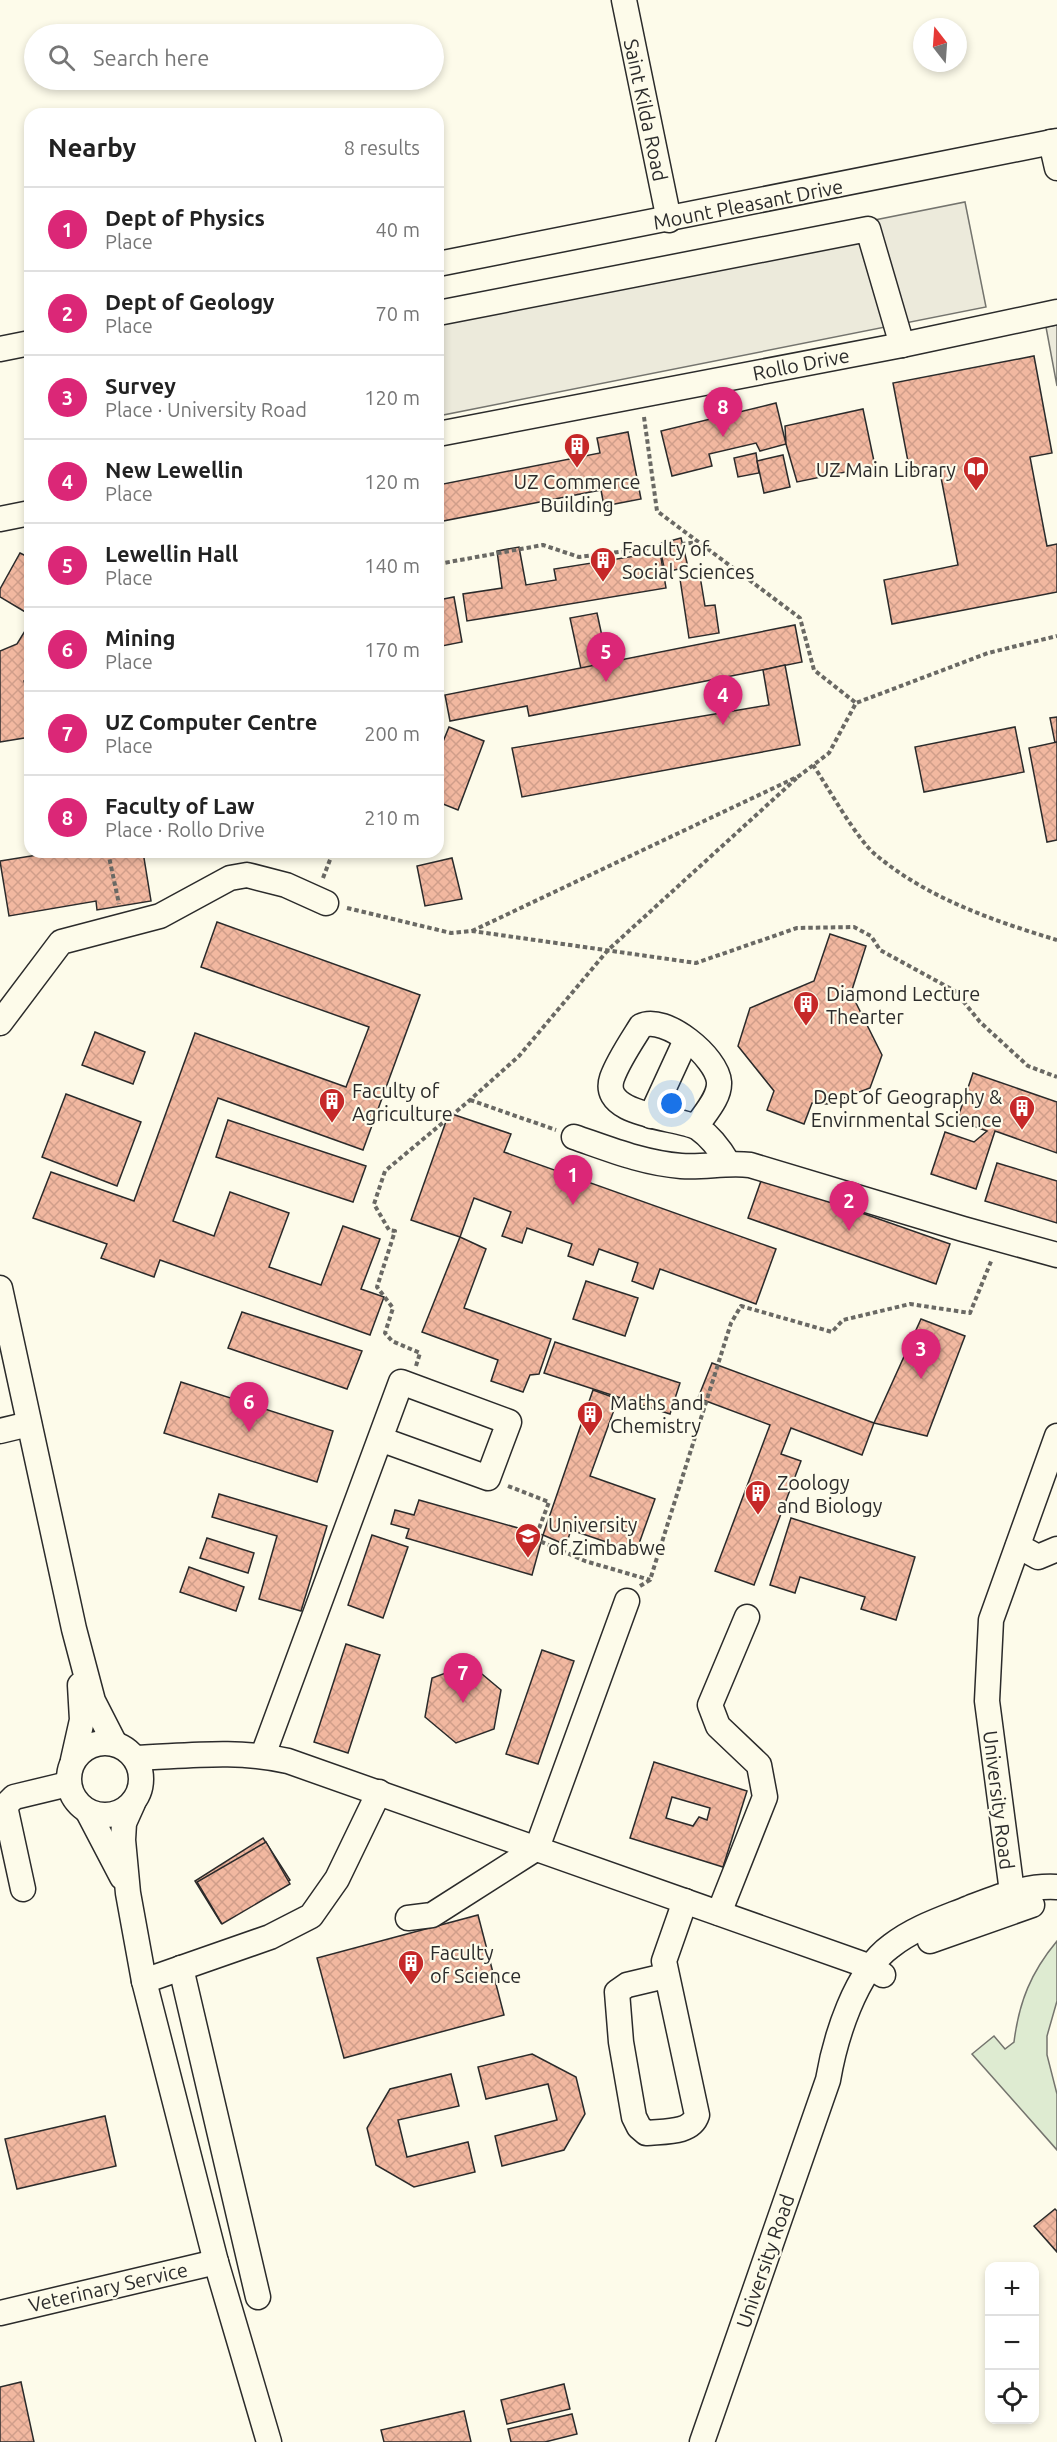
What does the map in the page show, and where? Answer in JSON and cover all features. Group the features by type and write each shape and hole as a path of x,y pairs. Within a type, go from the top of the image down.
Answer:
{"street":[{"name":"Saint Kilda Road","path":"624,0 669,220"},
{"name":"Mount Pleasant Drive","path":"444,263 669,220 1054,141"},
{"path":"1054,141 1057,168"},
{"path":"444,312 868,229 902,345"},
{"name":"Rollo Drive","path":"444,433 902,345 1057,312"},
{"path":"0,349 24,344"},
{"path":"0,519 24,514"},
{"path":"0,1023 61,942 160,916 230,878 247,875 286,885 321,900"},
{"path":"696,1127 715,1098 719,1081 708,1059 686,1040 658,1022 648,1022 641,1026 611,1080 613,1097 619,1103 651,1116 696,1127 718,1147 728,1163"},
{"path":"651,1116 686,1040"},
{"path":"574,1137 638,1159 682,1167 728,1163 750,1165 1057,1255"},
{"path":"0,1288 74,1629 93,1701 115,1744 135,1758 141,1774 136,1797 124,1823 123,1840 128,1893 144,1981 216,2262 269,2442"},
{"path":"263,1755 401,1382 509,1422 488,1478 380,1439"},
{"path":"0,1431 29,1424"},
{"name":"University Road","path":"702,2442 828,2080 835,2042 889,1947 924,1926 1014,1901 987,1701 991,1620 1057,1436"},
{"path":"1017,1546 1038,1557 1057,1549"},
{"path":"408,1918 432,1915 537,1848 627,1601"},
{"path":"719,1913 765,1797 759,1765 718,1726 711,1705 747,1617"},
{"path":"74,1629 82,1720 68,1784 78,1805 88,1812 112,1815 168,1769 202,1752"},
{"path":"73,1760 91,1745 115,1744"},
{"path":"135,1758 202,1752 263,1755 288,1761 877,1971"},
{"path":"22,1889 5,1806 14,1797 68,1784"},
{"path":"144,1981 270,1937 311,1916 337,1879 379,1792"},
{"path":"88,1812 128,1893"},
{"path":"1014,1901 1057,1887"},
{"path":"1014,1901 1057,1895"},
{"path":"665,1976 627,1985 617,1992 621,2042 634,2117 639,2127 646,2133 687,2128 694,2124 697,2115 665,1976 664,1961 685,1901"},
{"path":"182,1968 258,2297"},
{"name":"Veterinary Service","path":"0,2313 216,2262"}],"path":[{"path":"640,395 657,511 800,618 814,670 856,703"},
{"path":"444,563 543,545 579,557 699,542"},
{"path":"409,1385 420,1353 392,1341 384,1333 393,1308 377,1287 394,1231 389,1230 374,1204 385,1171 470,1101 519,1056 608,950 799,776 829,753 856,703 988,653 1057,636"},
{"path":"813,765 874,854 924,887 997,921 1057,940"},
{"path":"472,931 799,776"},
{"path":"109,858 123,925"},
{"path":"332,858 321,900 451,933 472,931 696,963 797,928 854,927 871,936 880,950 956,991 980,1023 1028,1066 1057,1077"},
{"path":"470,1101 574,1137"},
{"path":"627,1601 633,1591 650,1580 731,1323 741,1306 832,1332 843,1320 910,1304 970,1313 1000,1239"},
{"path":"488,1478 549,1502 536,1539 585,1561 650,1580"}],"green space":[{"path":"1057,1941 1057,2001 1047,2036 1047,2055 1057,2094 1057,2150 972,2054 994,2036 1005,2049 1014,2042 1019,2014 1033,1976"}],"shaded area":[{"path":"965,202 986,307 444,415 444,306"},
{"path":"1057,325 1057,386 1046,327"}],"building":[{"path":"1034,356 1052,453 1030,457 1047,546 1057,544 1057,592 892,624 884,580 958,565 939,467 910,472 893,383"},
{"path":"776,403 786,444 760,451 756,443 709,454 712,466 672,476 661,431"},
{"path":"863,409 875,466 797,482 786,444 785,426"},
{"name":"UZ Commerce Building","path":"628,432 641,499 604,506 601,490 444,521 444,484 600,453 597,438"},
{"path":"756,453 759,473 738,477 734,458"},
{"path":"783,455 790,487 764,493 757,461"},
{"path":"681,538 688,567 665,572 659,544"},
{"name":"Faculty of Social Sciences","path":"519,547 526,585 556,580 554,569 660,552 666,588 467,621 463,594 502,588 497,551"},
{"path":"20,553 24,555 24,611 0,597 0,589"},
{"path":"700,576 705,606 715,605 719,633 689,638 680,579"},
{"path":"454,597 462,642 444,646 444,599"},
{"path":"597,613 608,664 581,669 570,618"},
{"path":"795,625 802,662 529,716 527,706 450,721 445,695"},
{"path":"24,633 24,738 0,742 0,651 17,644"},
{"path":"785,665 800,745 522,797 512,748 769,705 763,670"},
{"path":"1057,717 1057,742 1055,743 1050,718"},
{"path":"449,727 484,741 458,810 444,804 444,739"},
{"path":"1015,727 1024,772 924,792 915,747"},
{"path":"1057,742 1057,840 1047,842 1029,748"},
{"path":"24,857 144,858 151,901 97,910 96,901 9,916 0,861"},
{"path":"452,858 462,899 425,906 417,866"},
{"name":"Faculty of Agriculture","path":"217,922 420,995 363,1150 218,1098 173,1221 214,1236 230,1192 289,1213 269,1267 321,1285 343,1226 380,1239 361,1289 384,1297 370,1335 160,1260 154,1277 101,1258 107,1244 33,1218 51,1172 134,1201 195,1033 346,1087 369,1027 201,967"},
{"name":"Diamond Lecture Thearter","path":"830,934 866,946 851,993 882,1055 870,1088 827,1104 812,1103 804,1124 767,1110 774,1091 738,1046 750,1008 814,981"},
{"path":"95,1032 145,1052 133,1084 82,1065"},
{"name":"Dept of Geography & Envirnmental Science","path":"973,1073 1057,1102 1057,1153 995,1131 976,1189 931,1174 945,1132 974,1142 987,1131 957,1120"},
{"path":"66,1094 141,1122 117,1186 42,1157"},
{"path":"449,1113 511,1134 504,1152 776,1249 756,1304 660,1269 653,1289 632,1281 638,1263 599,1249 593,1265 568,1256 572,1244 527,1228 522,1243 502,1236 511,1212 474,1198 460,1237 411,1220"},
{"path":"228,1120 366,1166 353,1202 216,1157"},
{"path":"997,1163 1057,1181 1057,1223 985,1201"},
{"path":"762,1178 950,1244 936,1284 748,1218"},
{"path":"460,1237 486,1249 464,1308 551,1339 539,1374 530,1375 523,1392 491,1381 498,1360 422,1332"},
{"path":"586,1281 638,1298 625,1336 573,1319"},
{"path":"242,1312 362,1351 347,1389 228,1348"},
{"path":"921,1319 965,1336 927,1436 874,1423"},
{"path":"555,1342 680,1383 670,1414 544,1373"},
{"name":"Zoology and Biology","path":"712,1363 874,1423 862,1455 791,1428 781,1454 801,1461 754,1585 715,1571 770,1425 698,1398"},
{"path":"181,1382 333,1431 317,1482 164,1433"},
{"name":"Maths and Chemistry","path":"593,1390 618,1399 590,1476 655,1499 636,1552 571,1530 566,1545 543,1535"},
{"path":"219,1494 327,1526 301,1611 259,1599 277,1536 212,1517"},
{"path":"419,1500 543,1535 532,1575 406,1538 409,1529 391,1524 395,1510 414,1515"},
{"path":"791,1518 915,1557 896,1620 861,1609 865,1597 800,1577 795,1593 770,1585"},
{"path":"372,1535 408,1547 383,1618 348,1605"},
{"path":"207,1538 254,1553 248,1573 200,1558"},
{"path":"189,1567 244,1587 236,1611 180,1592"},
{"path":"346,1644 380,1655 348,1753 314,1742"},
{"path":"542,1650 574,1661 538,1764 506,1754"},
{"path":"470,1664 501,1690 494,1729 456,1743 425,1717 432,1678"},
{"path":"654,1762 747,1791 723,1867 630,1838","holes":["672,1797 710,1808 707,1820 699,1817 693,1826 666,1818"]},
{"path":"263,1838 290,1880 221,1923 195,1881"},
{"path":"266,1842 290,1884 222,1924 197,1882"},
{"name":"Faculty of Science","path":"478,1915 504,2015 344,2058 317,1958"},
{"path":"532,2054 576,2077 585,2114 564,2150 502,2166 495,2136 557,2120 548,2084 486,2099 478,2067"},
{"path":"451,2074 459,2106 398,2120 407,2157 468,2142 475,2172 414,2187 376,2165 367,2128 390,2089"},
{"path":"105,2116 116,2166 17,2189 5,2139"},
{"path":"1055,2209 1057,2211 1057,2252 1034,2226"},
{"path":"21,2382 34,2442 0,2442 0,2387"},
{"path":"564,2384 570,2409 507,2424 501,2400"},
{"path":"464,2411 471,2442 384,2442 381,2430"},
{"path":"572,2414 577,2434 545,2442 511,2442 508,2429"}],"place":[{"name":"Faculty of Law","path":"723,437"},
{"name":"UZ Commerce Building","path":"577,469"},
{"name":"UZ Main Library","path":"976,492"},
{"name":"Faculty of Social Sciences","path":"603,583"},
{"name":"Lewellin Hall","path":"606,682"},
{"name":"New Lewellin","path":"723,725"},
{"name":"Diamond Lecture Thearter","path":"806,1027"},
{"name":"Faculty of Agriculture","path":"332,1124"},
{"name":"Dept of Geography & Envirnmental Science","path":"1022,1131"},
{"name":"Dept of Physics","path":"573,1205"},
{"name":"Dept of Geology","path":"849,1231"},
{"name":"Survey","path":"921,1379"},
{"name":"Mining","path":"249,1432"},
{"name":"Maths and Chemistry","path":"590,1437"},
{"name":"Zoology and Biology","path":"758,1516"},
{"name":"University of Zimbabwe","path":"528,1559"},
{"name":"UZ Computer Centre","path":"463,1703"},
{"name":"Faculty of Science","path":"411,1986"}]}
